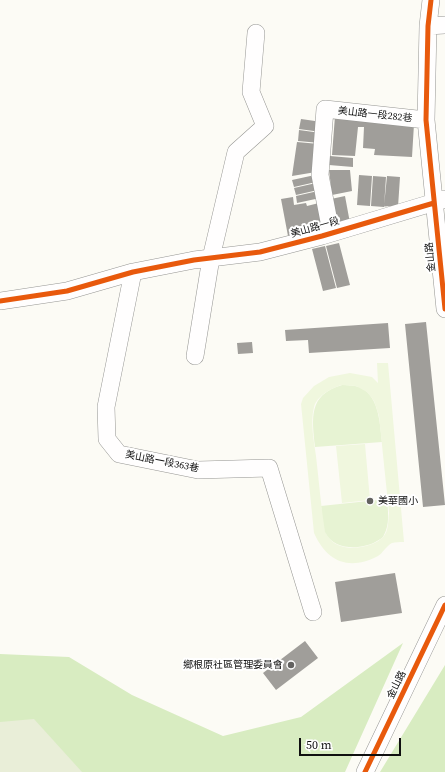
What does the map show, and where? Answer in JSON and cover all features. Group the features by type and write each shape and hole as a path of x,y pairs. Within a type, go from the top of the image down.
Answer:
{"street":[{"path":"431,0 437,25 426,120 433,177 439,201"},
{"path":"195,356 211,258 236,152 265,126 251,92 256,33"},
{"name":"美山路一段282巷","path":"331,232 320,175 325,109 426,120"},
{"name":"美山路一段","path":"0,301 67,291 134,272 194,260 260,252 322,236 331,232 439,201"},
{"name":"金山路","path":"439,201 445,309"},
{"name":"美山路一段363巷","path":"134,272 106,407 107,440 119,454 198,470 269,468 313,612"},
{"name":"金山路","path":"365,772 445,605"}],"green space":[{"path":"377,363 388,363 404,542 392,543 378,556 367,561 348,563 332,557 325,551 314,533 301,404 303,398 314,386 329,377 350,373 372,377 378,383","holes":["342,385 356,386 367,392 374,401 379,416 389,513 387,529 383,537 373,544 351,548 344,547 333,542 325,532 312,419 314,407 321,396 333,388"]},
{"path":"342,385 350,385 363,389 374,401 379,417 382,442 315,447 313,417 318,401 331,389"},
{"path":"365,444 370,500 342,503 336,446"},
{"path":"387,499 388,517 386,531 384,536 377,541 357,547 342,546 329,539 325,533 321,506"},
{"path":"403,643 345,772 0,772 0,654 69,657 132,695 223,736 301,717"},
{"path":"445,665 445,772 380,772"},
{"path":"34,719 82,772 0,772 0,722"}],"building":[{"path":"335,116 414,124 412,157 374,155 375,149 363,148 364,127 358,127 355,156 332,155"},
{"path":"301,119 322,122 321,132 299,129"},
{"path":"299,130 321,133 320,143 298,141"},
{"path":"297,142 319,144 316,172 292,176"},
{"path":"330,156 353,158 353,167 329,165"},
{"path":"329,170 350,170 352,191 332,195"},
{"path":"315,175 316,182 294,187 292,180"},
{"path":"359,175 372,176 370,206 357,205"},
{"path":"373,176 386,177 384,207 371,206"},
{"path":"387,176 400,177 398,207 384,206"},
{"path":"316,183 318,190 296,195 294,188"},
{"path":"318,191 320,198 297,203 296,196"},
{"path":"345,196 350,223 336,225 331,199"},
{"path":"293,197 294,205 306,203 307,206 323,202 328,228 288,236 281,199"},
{"path":"339,243 350,285 337,288 326,246"},
{"path":"325,246 336,288 323,291 312,249"},
{"path":"426,322 445,505 423,507 405,324"},
{"path":"388,323 390,348 309,353 308,340 286,341 285,330"},
{"path":"252,342 253,353 238,354 237,343"},
{"path":"395,573 402,613 341,622 335,582"},
{"name":"鄉根原社區管理委員會","path":"305,641 318,658 276,690 263,673"}],"cycle path":[{"path":"431,0 428,26 426,120 445,309"},
{"path":"0,301 67,291 133,272 194,260 260,252 322,236 434,203"},
{"path":"365,772 445,605"}],"place":[{"name":"美華國小","path":"370,501"},
{"name":"鄉根原社區管理委員會","path":"291,665"}]}
